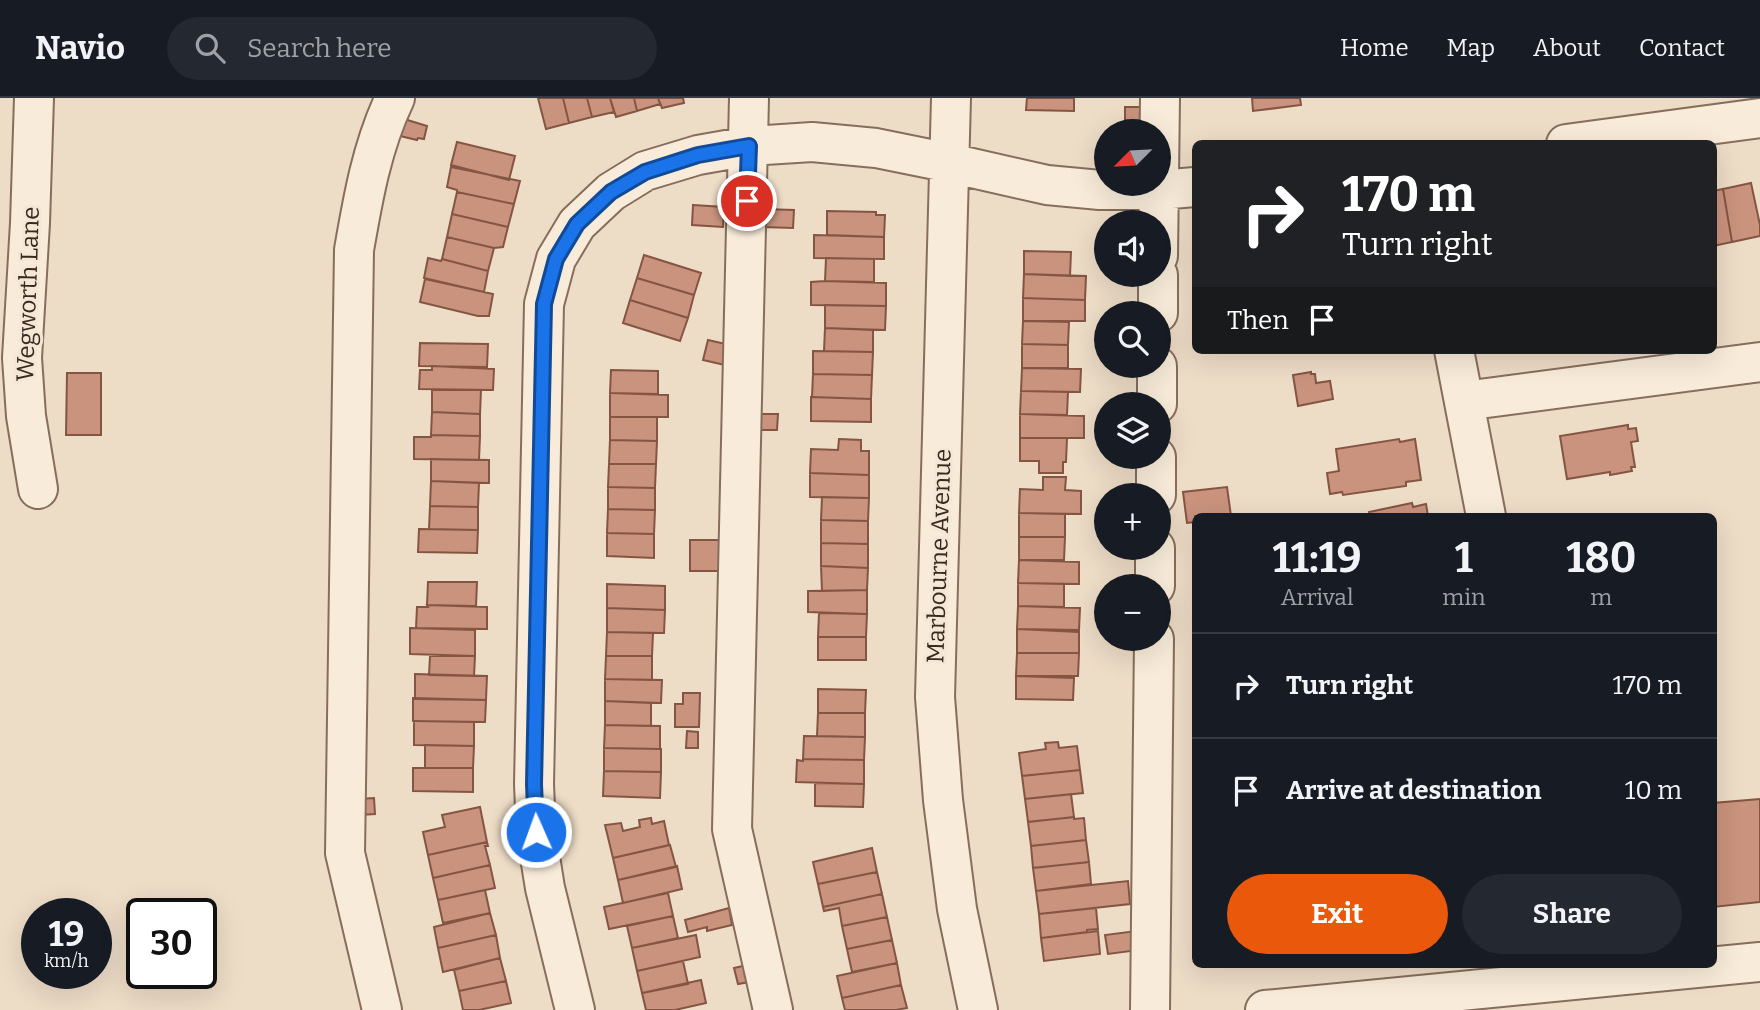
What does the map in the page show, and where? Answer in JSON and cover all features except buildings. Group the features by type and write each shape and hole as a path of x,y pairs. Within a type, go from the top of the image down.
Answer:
{"street":[{"name":"Wegworth Lane","path":"34,98 22,358 26,416 38,489"},
{"path":"382,1010 345,853 354,250 364,189 386,117 395,98"},
{"path":"749,98 732,829 773,1010"},
{"name":"Marbourne Avenue","path":"951,98 935,698 943,800 955,895 978,1010"},
{"path":"1160,98 1177,188 1171,210"},
{"path":"1596,140 1760,118"},
{"path":"575,1010 545,888 536,832 534,784 544,304 556,259 577,224 611,192 645,172 698,155 749,146 812,142 876,148 1047,185 1100,190 1177,188"},
{"path":"1455,354 1485,513"},
{"path":"1464,401 1760,362"},
{"path":"1150,1010 1154,651"},
{"path":"1717,964 1760,962"},
{"path":"1265,1010 1544,974 1652,968"}],"route":[{"path":"536,832 534,784 544,304 556,259 577,224 611,192 645,172 698,155 749,146 747,201"}]}
